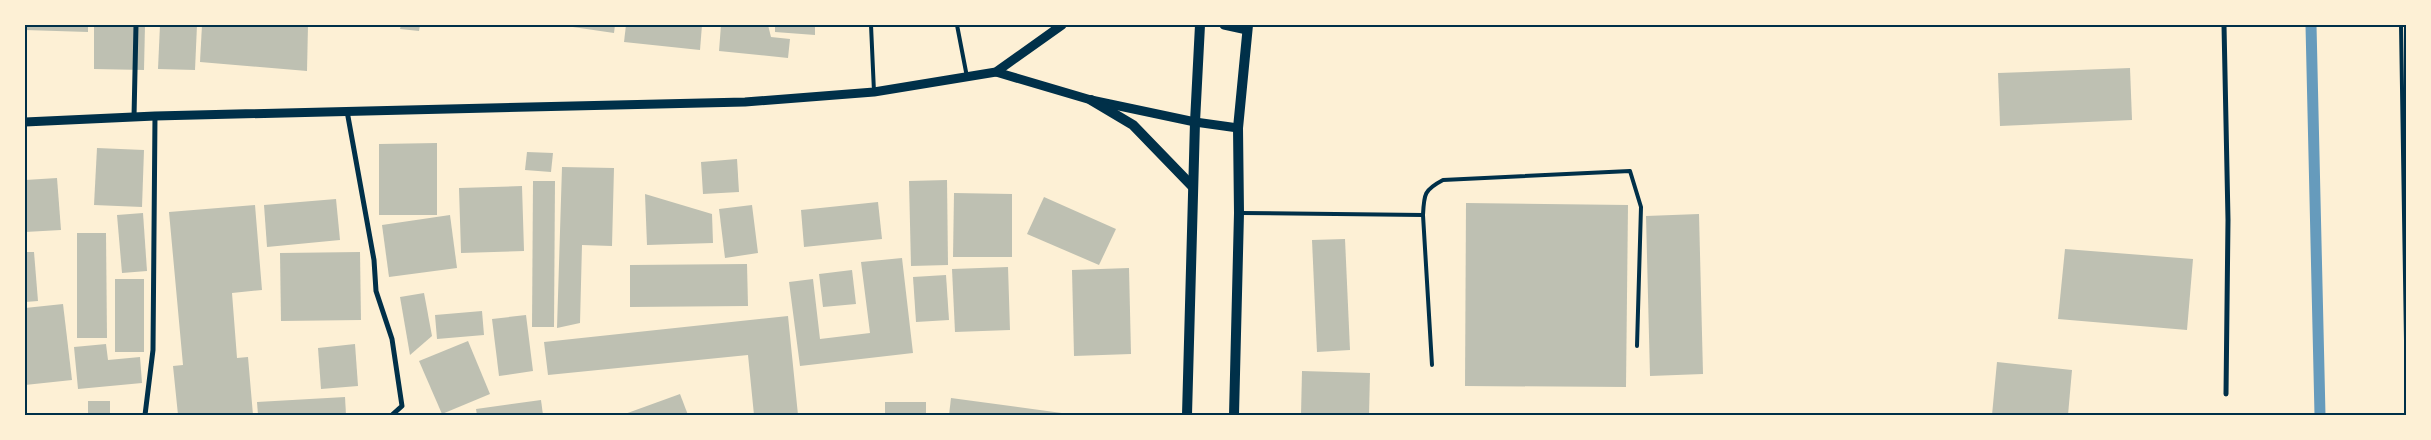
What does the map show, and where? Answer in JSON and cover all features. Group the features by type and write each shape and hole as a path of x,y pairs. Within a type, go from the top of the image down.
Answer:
{"main road":[{"path":"1187,415 1195,122 1200,25"},
{"path":"1234,415 1239,213 1238,128 1247,28"},
{"path":"1091,100 1133,125 1193,187"}],"street":[{"path":"134,117 136,25"},
{"path":"25,122 155,116 746,102 874,92 996,72 1062,25"},
{"path":"1224,25 1247,28"},
{"path":"2224,25 2228,220 2226,394"},
{"path":"996,72 1091,100 1195,122 1238,128"},
{"path":"347,111 374,260 376,291 392,340 402,406 392,415"},
{"path":"146,415 153,350 155,116"}],"lane":[{"path":"870,25 874,92"},
{"path":"957,25 967,77"},
{"path":"2400,25 2406,340"},
{"path":"1432,365 1423,215 1424,194 1430,186 1442,180 1630,171 1641,207 1637,346"},
{"path":"1239,213 1423,215"}],"building":[{"path":"25,25 88,25 88,32 25,30"},
{"path":"94,25 145,25 144,70 94,69"},
{"path":"160,25 197,25 195,70 158,69"},
{"path":"202,25 308,25 307,71 200,62"},
{"path":"401,25 420,25 419,31 400,29"},
{"path":"559,25 615,25 614,33"},
{"path":"626,25 702,25 700,50 624,42"},
{"path":"721,25 768,25 771,37 790,39 788,58 719,51"},
{"path":"775,25 815,25 815,35 775,32"},
{"path":"2130,68 2132,120 2000,126 1998,73"},
{"path":"437,143 437,215 379,215 379,144"},
{"path":"97,148 144,150 142,207 94,205"},
{"path":"527,152 553,153 551,172 525,170"},
{"path":"737,159 739,192 703,194 701,162"},
{"path":"562,167 614,168 612,246 582,245 580,323 557,328"},
{"path":"57,178 61,230 25,232 25,180"},
{"path":"947,180 948,265 911,266 909,181"},
{"path":"533,181 555,181 554,327 532,327"},
{"path":"522,186 524,251 461,253 459,188"},
{"path":"954,193 1012,194 1012,257 953,257"},
{"path":"645,194 712,214 713,243 647,245"},
{"path":"1044,197 1116,229 1099,265 1027,234"},
{"path":"336,199 340,240 267,247 264,205"},
{"path":"878,202 882,239 804,247 801,210"},
{"path":"1466,203 1628,205 1626,387 1465,386"},
{"path":"255,205 262,290 232,293 237,358 248,357 253,415 178,415 173,366 183,365 169,212"},
{"path":"752,205 758,253 725,258 719,209"},
{"path":"143,213 147,271 122,273 117,215"},
{"path":"1699,214 1703,374 1650,376 1646,216"},
{"path":"450,215 457,268 389,277 382,225"},
{"path":"77,233 106,233 107,338 77,338"},
{"path":"1345,239 1350,350 1317,352 1312,240"},
{"path":"2065,249 2193,259 2187,330 2058,319"},
{"path":"25,252 34,252 38,301 25,302"},
{"path":"360,252 361,320 281,321 280,253"},
{"path":"902,258 913,353 800,366 789,282 813,279 820,339 870,333 861,262"},
{"path":"747,264 748,306 630,307 630,265"},
{"path":"1008,267 1010,330 955,332 952,269"},
{"path":"1129,268 1131,354 1074,356 1072,270"},
{"path":"852,270 856,304 823,307 819,274"},
{"path":"946,275 949,320 916,322 913,277"},
{"path":"115,279 144,279 144,352 115,352"},
{"path":"424,293 432,336 410,355 400,297"},
{"path":"63,304 72,380 25,385 25,308"},
{"path":"482,311 484,335 437,339 435,315"},
{"path":"526,315 533,371 499,376 492,319"},
{"path":"788,316 798,415 754,415 748,355 548,375 544,342"},
{"path":"468,341 490,394 442,414 419,361"},
{"path":"106,344 108,360 140,357 142,383 78,389 74,347"},
{"path":"355,344 358,386 321,389 318,348"},
{"path":"1997,362 2072,370 2068,415 1992,415"},
{"path":"1302,371 1370,373 1369,415 1301,415"},
{"path":"680,394 688,415 622,415"},
{"path":"345,397 346,415 258,415 257,402"},
{"path":"951,398 1069,414 1069,415 949,415"},
{"path":"541,400 543,415 477,415 476,409"},
{"path":"88,401 110,401 110,415 88,415"},
{"path":"885,402 926,402 926,415 885,415"}],"waterway":[{"path":"2311,25 2320,415"}]}
